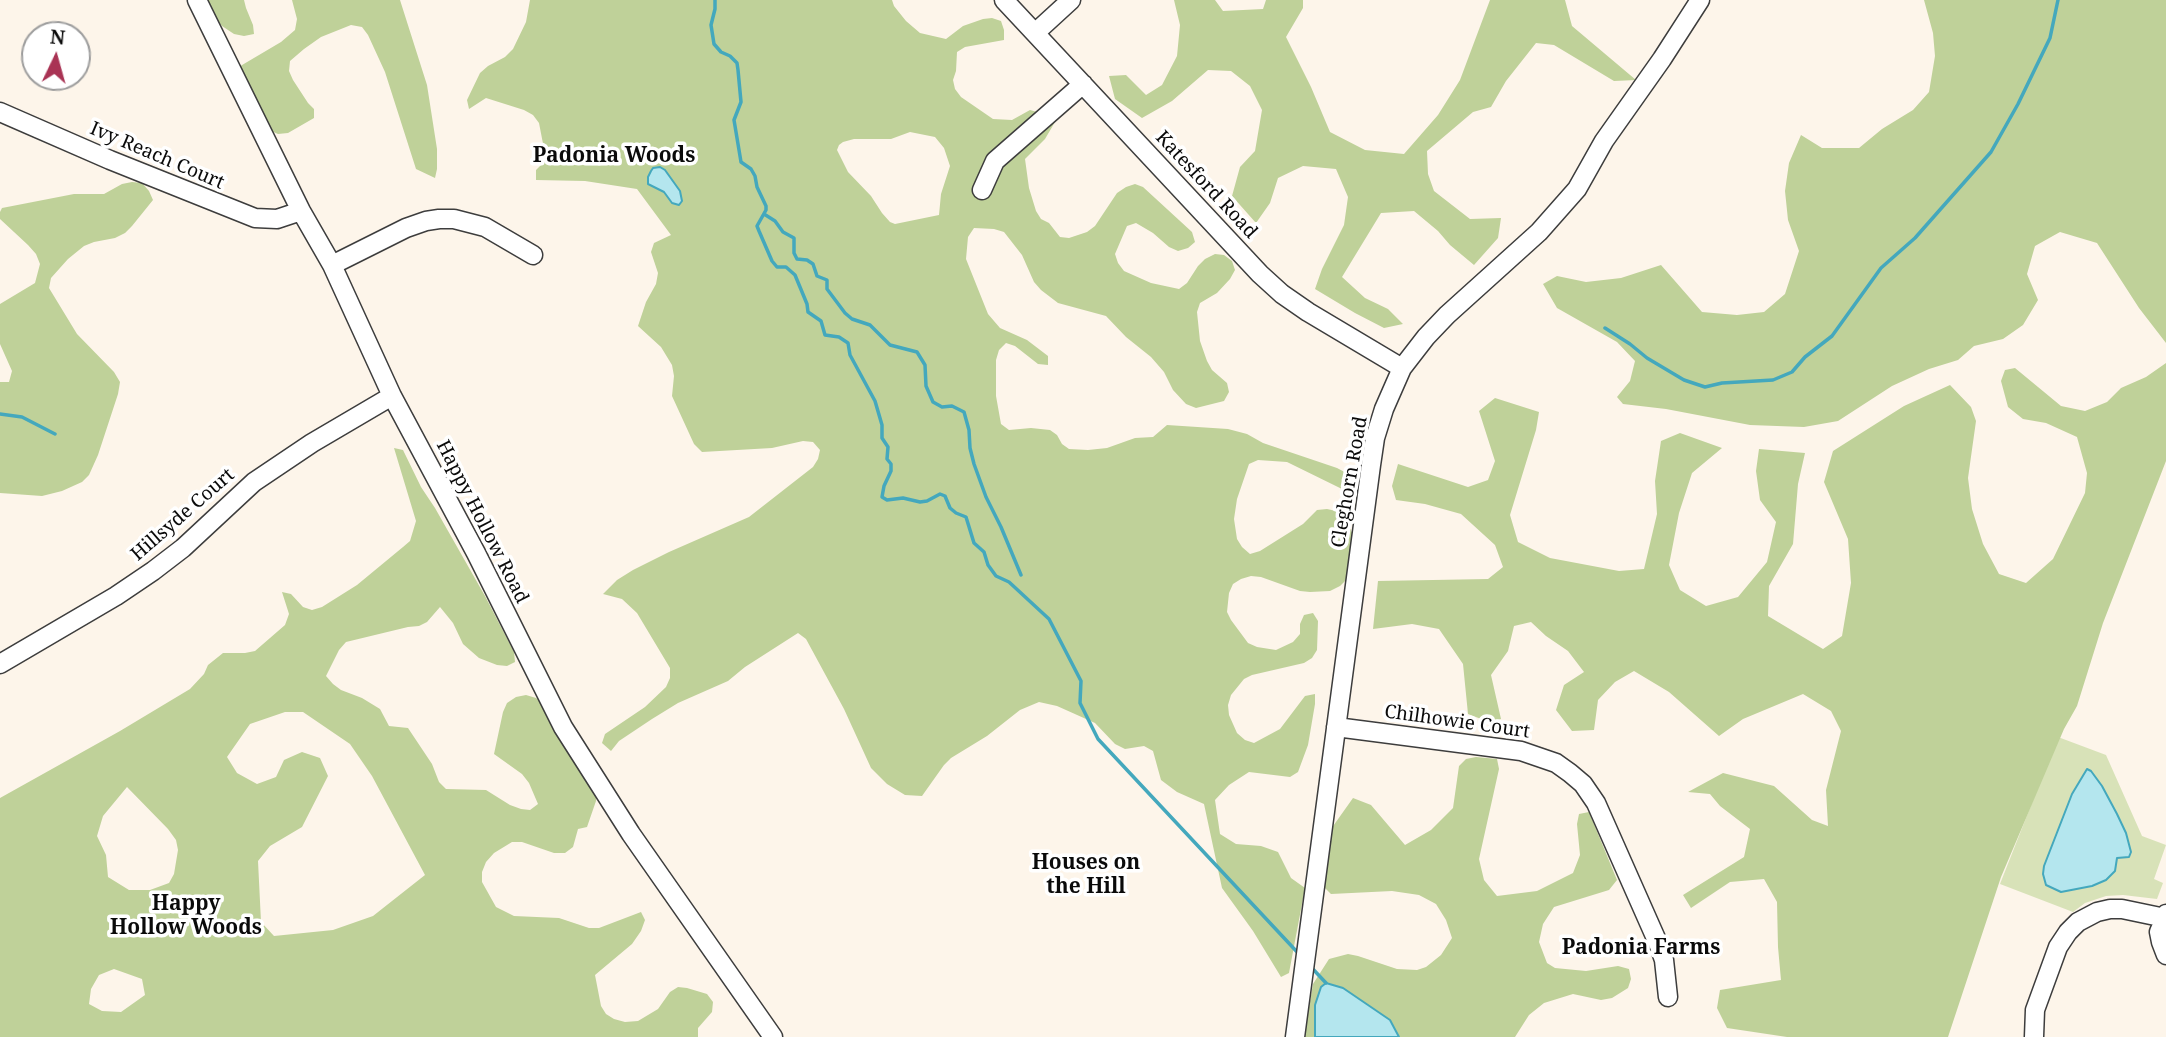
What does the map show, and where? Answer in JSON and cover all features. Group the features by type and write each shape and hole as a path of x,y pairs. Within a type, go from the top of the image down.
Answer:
{"street":[{"name":"Happy Hollow Road","path":"197,0 301,211 332,265 392,396 476,553 563,727 631,834 773,1037"},
{"name":"Katesford Road","path":"1004,0 1275,288 1308,312 1402,368"},
{"path":"1035,33 1071,0"},
{"name":"Cleghorn Road","path":"1295,1037 1376,438 1384,409 1402,368 1418,346 1440,322 1539,232 1577,189 1604,141 1700,0"},
{"path":"982,190 995,161 1083,84"},
{"name":"Ivy Reach Court","path":"0,112 110,160 255,218 277,219 301,211"},
{"path":"332,265 406,228 439,219 454,219 485,227 533,255"},
{"name":"Hillsyde Court","path":"0,664 135,584 183,548 254,482 392,396"},
{"name":"Chilhowie Court","path":"1336,727 1521,751 1556,763 1570,773 1596,803 1658,943 1664,960 1668,997"},
{"path":"2034,1037 2035,1010 2058,947 2078,922 2097,912 2110,909 2166,918 2159,932 2166,954"}],"green space":[{"path":"204,0 244,0 254,34 234,34 222,26 208,10"},
{"path":"292,0 400,0 427,85 437,149 435,178 416,169 385,72 362,27 351,25 321,37 290,61 289,71 314,109 314,118 288,133 278,134 269,130 237,68 281,42 295,30 297,19"},
{"path":"530,0 892,0 906,21 920,33 946,39 963,26 983,19 1001,21 1004,40 965,47 957,52 953,80 961,97 993,119 1012,120 1030,110 1048,115 1055,122 1045,139 1025,159 1029,188 1041,219 1049,223 1060,237 1069,238 1087,232 1095,226 1117,193 1135,184 1143,187 1192,232 1195,242 1178,251 1136,223 1127,226 1115,254 1124,271 1151,283 1179,289 1187,283 1205,259 1215,254 1224,255 1232,261 1235,270 1230,279 1217,293 1200,303 1197,312 1200,341 1207,361 1212,370 1227,383 1229,392 1224,401 1196,408 1186,404 1151,357 1106,316 1058,303 1041,290 1034,282 1022,255 1004,232 974,228 968,237 966,259 988,314 1000,328 1027,340 1048,356 1048,365 1038,364 1015,346 1006,343 999,350 996,360 996,396 1001,424 1009,430 1050,430 1069,449 1088,450 1107,448 1135,438 1153,437 1167,425 1228,429 1337,468 1354,477 1352,486 1342,489 1287,462 1258,460 1249,464 1237,499 1234,519 1237,539 1250,554 1260,551 1303,524 1317,510 1336,511 1344,518 1354,536 1355,571 1340,586 1330,591 1300,591 1251,576 1233,584 1229,593 1227,612 1231,620 1248,643 1257,647 1276,650 1293,642 1300,634 1304,615 1313,613 1318,621 1317,650 1312,658 1304,663 1244,679 1231,695 1228,705 1229,715 1237,733 1254,743 1280,729 1305,696 1315,694 1308,745 1298,772 1290,777 1249,772 1229,785 1215,800 1220,834 1236,844 1261,846 1278,852 1291,878 1305,888 1289,973 1281,977 1222,888 1204,804 1177,792 1161,780 1153,751 1144,746 1125,749 1115,744 1095,723 1057,706 1039,702 1020,710 987,736 951,758 922,796 905,795 887,784 871,768 844,709 806,639 798,633 728,681 678,703 652,719 619,741 611,751 602,743 605,734 645,707 666,687 670,678 670,668 637,613 622,599 603,594 617,580 633,570 749,517 813,467 820,450 813,442 803,441 772,448 702,452 694,444 672,396 672,365 661,347 638,326 646,302 656,284 658,273 651,252 654,243 671,235 637,189 585,181 536,180 536,170 542,164 545,154 539,123 533,115 486,98 469,109 467,100 480,73 513,49 526,22","holes":["910,132 935,137 944,148 950,166 941,194 939,215 895,224 890,222 871,196 848,172 837,150 843,142 854,139 891,139"]},
{"path":"1174,0 1215,0 1223,11 1263,9 1266,0 1303,0 1303,8 1286,37 1330,132 1365,150 1404,154 1438,115 1460,80 1490,0 1565,0 1572,26 1636,80 1614,81 1554,45 1536,43 1506,81 1491,107 1473,112 1427,151 1428,174 1434,191 1470,219 1501,218 1498,238 1474,265 1414,211 1381,213 1342,277 1365,298 1388,309 1403,324 1384,328 1315,289 1344,225 1348,197 1336,169 1303,166 1278,178 1270,203 1256,223 1232,196 1240,167 1255,151 1262,110 1250,86 1231,71 1208,70 1172,101 1142,118 1115,99 1109,76 1126,75 1146,95 1162,85 1177,56 1180,25"},
{"path":"1924,0 2166,0 2166,343 2139,308 2097,243 2060,232 2035,246 2027,274 2038,300 2023,325 2003,339 1974,346 1958,360 1929,369 1892,386 1838,421 1804,427 1750,425 1623,404 1617,397 1630,381 1635,361 1617,342 1557,308 1543,284 1557,276 1586,282 1621,278 1661,265 1702,312 1737,315 1764,312 1785,294 1799,251 1788,220 1785,191 1789,163 1801,135 1822,148 1859,148 1882,129 1913,110 1929,92 1935,56 1933,33"},
{"path":"142,183 153,200 125,233 84,246 68,259 51,278 49,288 77,334 114,372 120,382 98,455 89,475 82,482 62,491 42,496 0,493 0,382 9,382 12,371 0,344 0,304 35,283 40,264 28,245 0,219 0,212 2,208 74,194 104,194 122,184"},
{"path":"2166,363 2166,461 2103,623 2077,706 2064,729 2001,877 1948,1037 1787,1037 1727,1028 1717,1008 1720,990 1781,980 1777,902 1764,879 1730,882 1691,908 1683,895 1744,857 1750,829 1720,806 1710,794 1688,792 1723,773 1774,786 1812,820 1828,826 1826,790 1841,731 1831,711 1803,694 1743,719 1719,736 1669,692 1634,671 1615,682 1598,700 1594,730 1572,731 1556,710 1564,685 1584,672 1568,651 1531,622 1514,626 1508,651 1491,675 1501,719 1489,722 1468,714 1463,664 1439,629 1412,624 1373,629 1378,581 1488,579 1503,567 1495,545 1461,514 1425,504 1396,500 1392,486 1398,464 1468,487 1488,480 1495,461 1479,411 1495,398 1539,412 1510,515 1518,542 1550,558 1619,571 1644,569 1657,514 1655,481 1661,441 1680,433 1722,448 1692,473 1679,513 1669,565 1680,590 1706,606 1738,597 1767,562 1776,522 1760,500 1756,471 1759,449 1805,453 1798,484 1793,544 1769,586 1768,616 1823,649 1842,636 1851,583 1848,539 1824,482 1833,451 1904,406 1950,385 1971,407 1976,421 1968,478 1972,509 1983,544 1999,574 2026,583 2053,559 2085,493 2087,473 2077,437 2046,423 2023,419 2008,407 2001,381 2005,370 2015,368 2061,406 2085,411 2107,402 2121,388 2146,377"},
{"path":"394,448 403,450 421,487 485,596 514,652 515,662 507,666 497,665 479,658 463,644 453,623 440,607 427,622 419,626 346,642 326,676 341,690 380,709 389,726 408,728 432,764 439,782 446,789 486,790 521,809 530,810 538,804 522,774 494,754 503,712 507,703 526,695 536,698 553,710 596,791 596,801 587,827 578,829 573,847 565,853 554,853 522,842 512,842 494,853 486,862 482,882 496,907 514,916 559,918 589,928 599,928 641,912 645,920 632,944 595,975 601,1006 606,1014 614,1019 638,1021 658,1009 670,992 678,987 707,994 713,1002 712,1012 698,1028 698,1037 0,1037 0,798 190,689 204,674 208,665 223,653 255,651 285,625 289,614 282,592 291,594 303,607 312,610 322,607 357,585 410,541 416,521","holes":["285,712 303,712 350,744 372,776 425,875 373,916 333,930 274,936 261,922 258,861 270,846 302,827 328,776 320,758 302,752 284,760 276,777 257,784 237,773 227,757 250,724","127,787 176,840 178,850 174,874 169,883 150,890 129,890 108,877 106,855 97,836 103,816","114,969 142,979 145,995 121,1012 102,1011 89,1004 91,989 99,975"]},
{"path":"2058,737 2106,755 2142,836 2166,845 2154,879 2163,883 2157,899 2106,896 2085,903 2073,912 2000,884"},
{"path":"1466,759 1497,759 1499,769 1479,859 1484,880 1497,896 1537,891 1573,873 1580,855 1577,824 1579,814 1589,812 1617,880 1609,890 1554,907 1543,924 1539,942 1547,963 1555,968 1586,971 1618,966 1629,969 1631,979 1628,988 1612,998 1601,1000 1573,994 1544,1003 1529,1015 1515,1037 1399,1037 1390,1020 1343,988 1321,987 1315,1005 1315,1037 1304,1037 1313,984 1329,959 1348,954 1397,969 1417,970 1426,967 1441,955 1452,938 1446,920 1436,904 1419,895 1392,891 1331,894 1324,887 1324,868 1331,829 1353,798 1371,805 1405,845 1431,830 1453,808 1459,766"}],"water":[{"path":"660,167 680,191 682,201 679,205 672,203 664,192 648,184 653,168"},
{"path":"2087,769 2102,786 2117,814 2131,852 2129,857 2117,858 2115,871 2106,880 2092,886 2061,892 2046,885 2044,866 2072,794"},
{"path":"1326,983 1343,988 1390,1020 1399,1037 1315,1037 1315,1005 1321,987"}],"waterway":[{"path":"715,0 711,25 714,44 737,63 741,102 734,120 741,162 751,169 755,176 766,206 757,226 772,261 777,267 786,267 795,275 808,312 821,321 825,335 839,337 848,343 850,355 875,401 882,425 882,438 888,447 887,459 891,464 882,497 887,500 903,498 920,502 940,494 945,496 950,508 966,517 974,543 984,552 988,565 996,576 1009,582 1049,619 1081,681 1080,703 1098,739 1299,954"},
{"path":"1605,328 1684,380 1705,387 1722,383 1773,380 1792,372 1805,357 1832,336 1881,268 1915,238 1991,152 2050,38 2058,0"},
{"path":"764,214 775,221 783,232 794,238 794,253 797,259 813,264 817,276 827,280 827,289 845,313 852,319 870,325 890,345 917,352 925,365 926,386 933,402 964,412 974,464 1021,575"},
{"path":"0,414 22,417 55,434"},
{"path":"1311,967 1326,983"}],"district":[{"name":"Padonia Woods","path":"614,156"},
{"name":"Houses on the Hill","path":"1086,875"},
{"name":"Happy Hollow Woods","path":"186,916"},
{"name":"Padonia Farms","path":"1641,948"}]}
